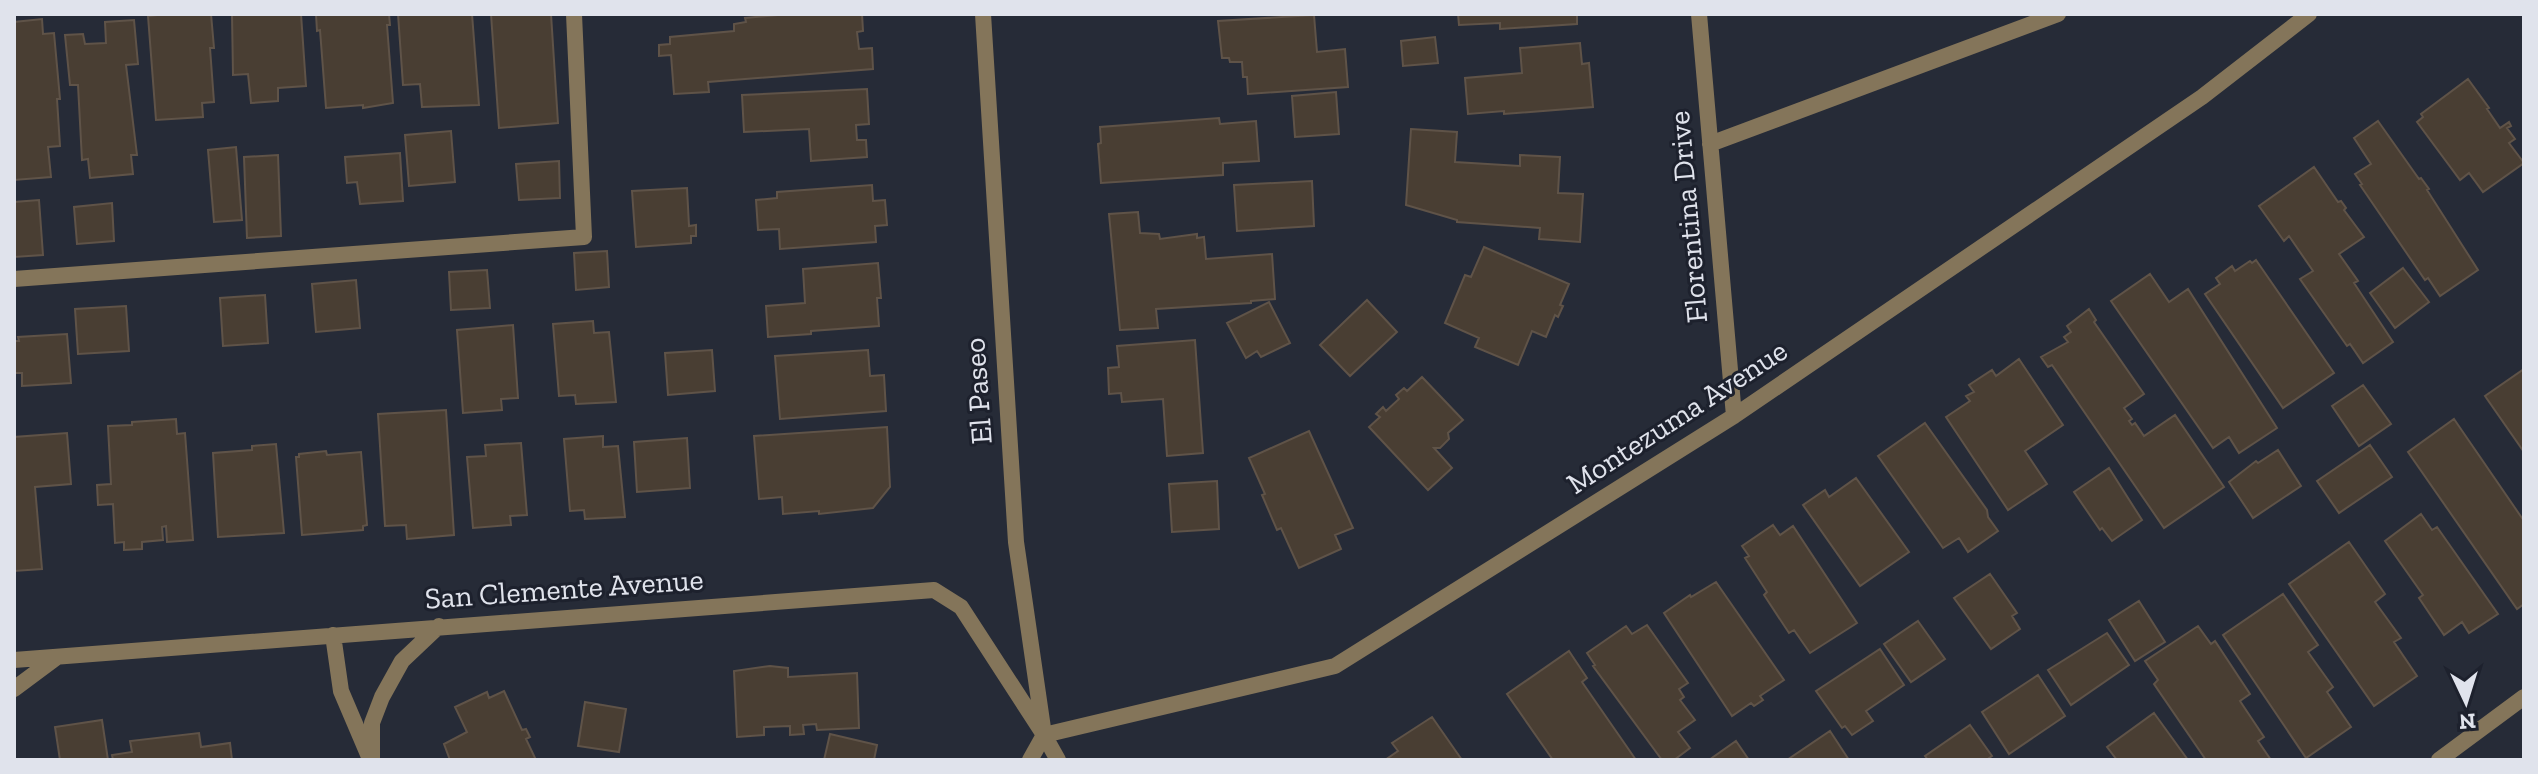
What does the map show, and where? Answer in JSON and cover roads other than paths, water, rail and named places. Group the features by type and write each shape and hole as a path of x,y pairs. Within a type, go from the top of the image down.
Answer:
{"street":[{"path":"14,279 584,237 574,14"},
{"name":"El Paseo","path":"983,14 1016,542 1044,735 1058,760"},
{"name":"Florentina Drive","path":"1699,14 1734,416"},
{"path":"1710,144 2058,14"},
{"name":"Montezuma Avenue","path":"1044,735 1335,666 1734,416 2202,97 2309,14"},
{"name":"San Clemente Avenue","path":"14,660 934,590 961,607 1044,735"},
{"path":"372,760 372,723 382,697 402,661 439,626"},
{"path":"333,635 341,691 372,760"},
{"path":"14,689 58,657"},
{"path":"2439,760 2524,697"},
{"path":"1030,760 1044,735"}]}
